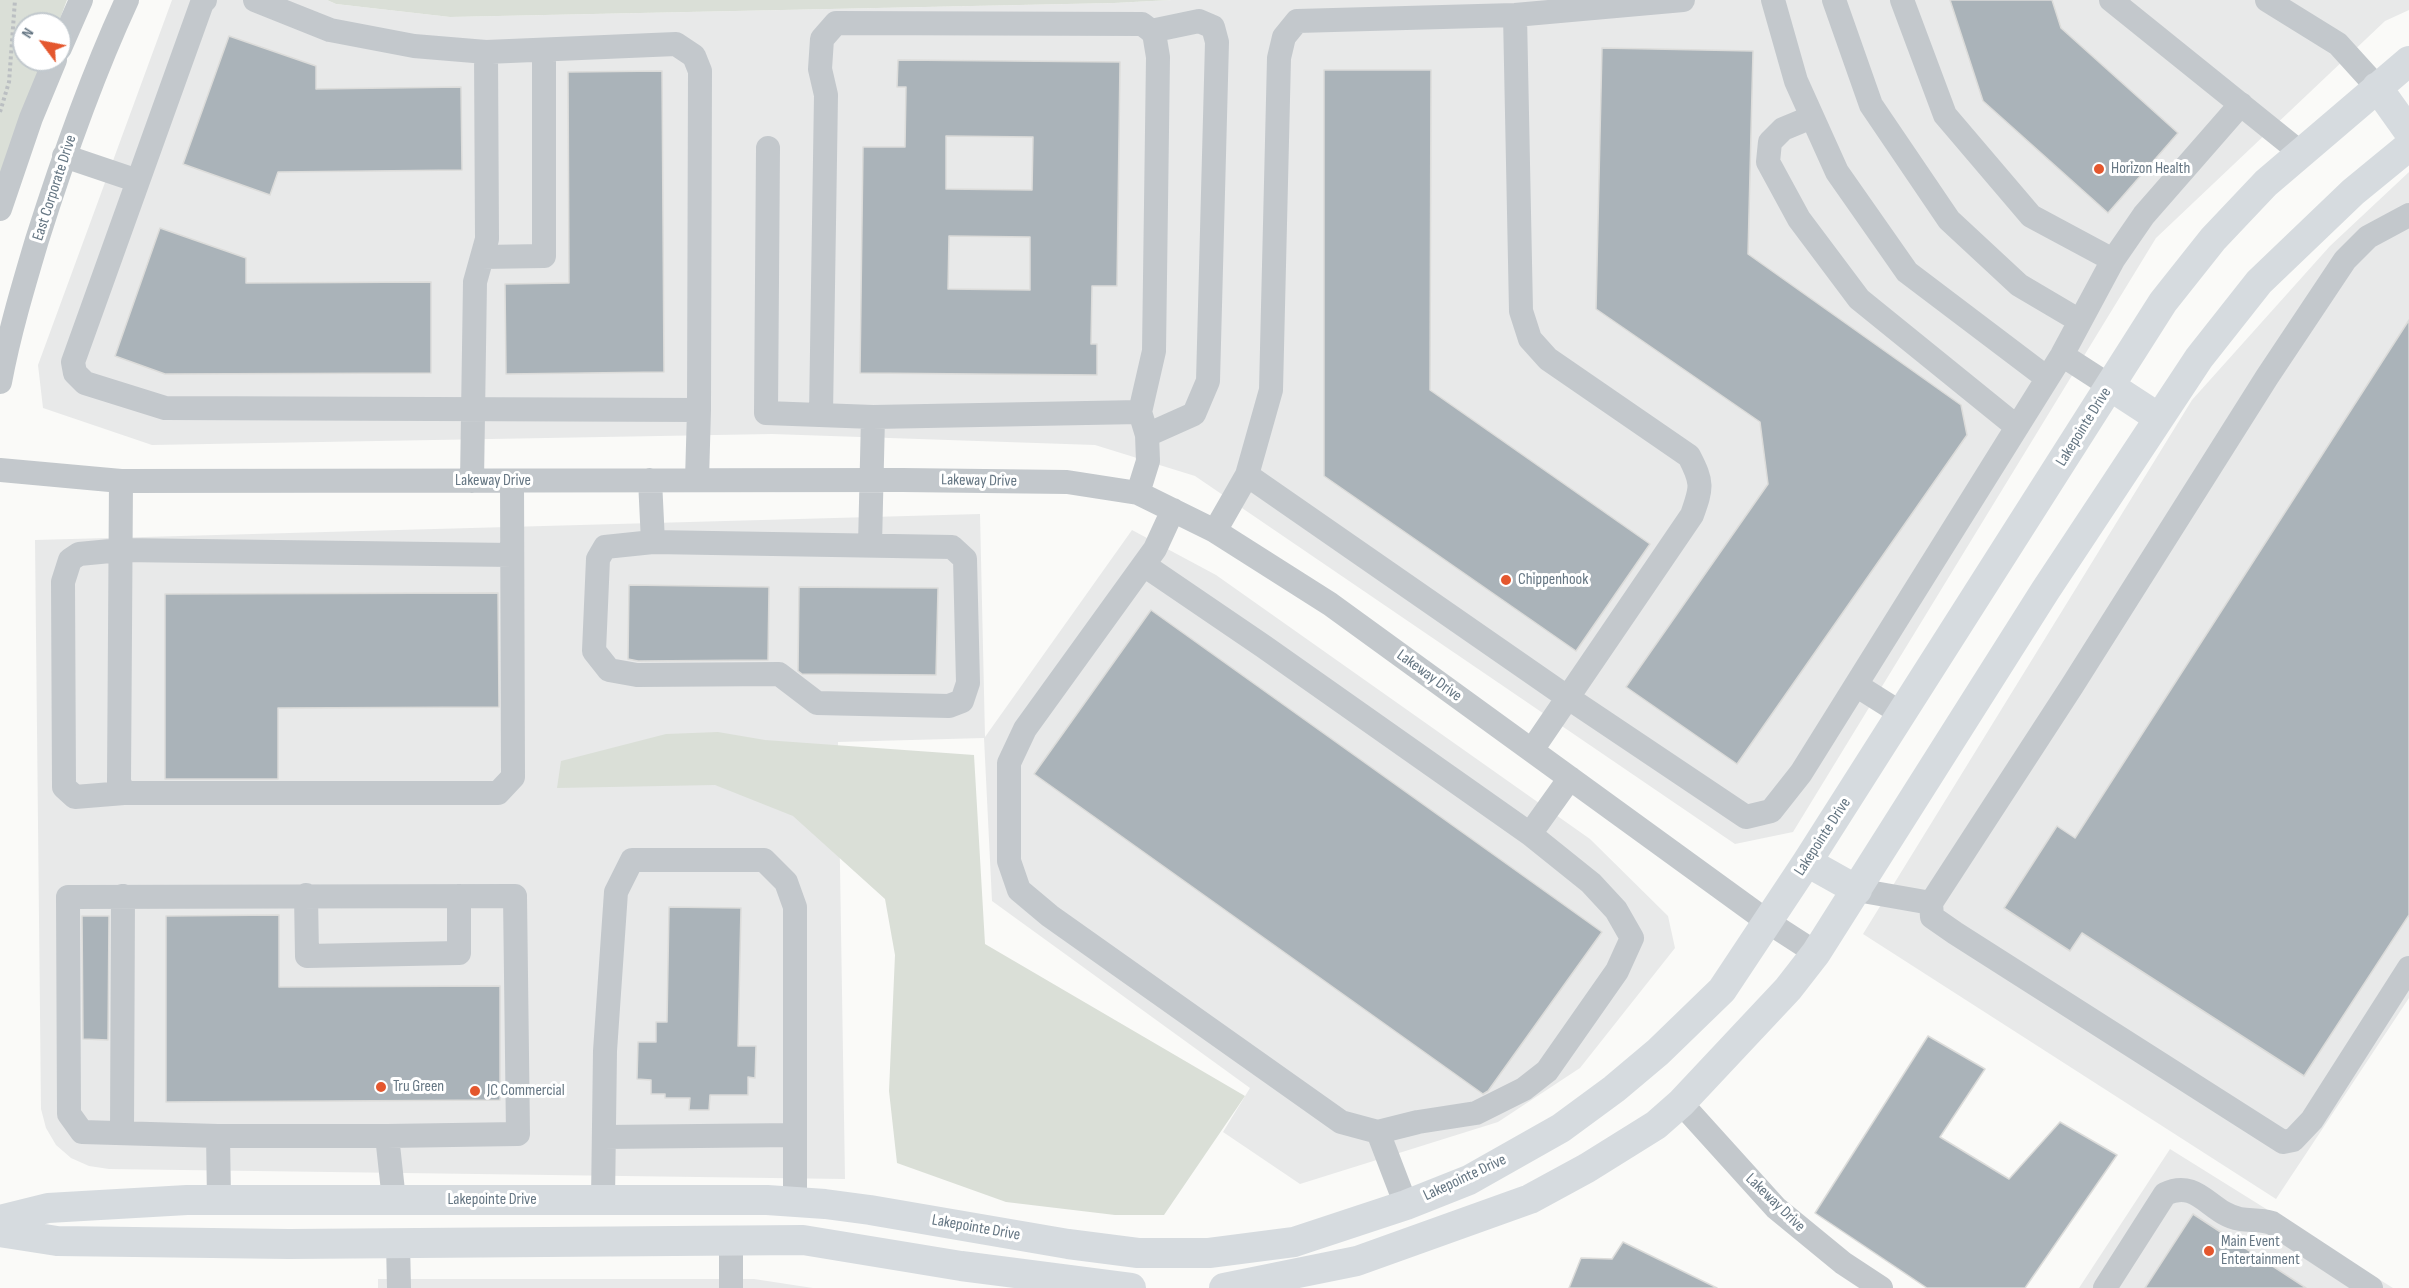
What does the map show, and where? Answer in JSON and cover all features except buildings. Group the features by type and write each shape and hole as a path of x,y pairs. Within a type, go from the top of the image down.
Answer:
{"main road":[{"name":"Lakepointe Drive","path":"0,1220 48,1208 219,1200 795,1202 870,1210 1068,1244 1137,1253 1209,1253 1294,1242 1406,1205 1469,1180 1561,1128 1614,1089 1658,1052 1722,990 1902,714 2163,302 2213,239 2266,183 2409,61"},
{"path":"2377,87 2409,132"},
{"path":"1224,1288 1307,1280 1530,1199 1587,1168 1656,1125 1682,1103 1788,989 1815,953 2046,591 2199,358 2259,282 2353,192 2409,146"},
{"path":"2110,386 2159,418"},
{"path":"1807,862 1857,890"},
{"path":"394,1200 398,1243"},
{"path":"0,1232 57,1240 289,1244 803,1240 961,1266 1131,1288"},
{"path":"1137,1253 1140,1288"}],"street":[{"path":"72,21 81,0"},
{"name":"East Corporate Drive","path":"0,382 8,340 64,156 104,50 127,0"},
{"path":"205,0 73,362 75,373 85,383 165,408 699,410"},
{"path":"255,0 330,30 414,46 486,52 676,44 694,56 700,71 697,480"},
{"path":"1215,531 1247,475 1270,390 1279,58 1284,37 1297,21 1515,15 1683,0"},
{"path":"1773,0 1796,81 1837,172 1907,272 2047,378"},
{"path":"1834,0 1872,105 1949,220 2019,285 2080,321"},
{"path":"1902,0 1945,115 2031,216 2113,260"},
{"path":"2111,0 2301,153"},
{"path":"2267,0 2338,44 2377,87"},
{"path":"1515,15 1521,312 1530,339 1548,359 1689,456 1701,479 1699,497 1692,515 1532,750"},
{"path":"1147,435 1194,414 1208,381 1217,42 1213,27 1199,21 1151,31"},
{"path":"821,415 826,95 820,69 822,39 836,23 1142,24 1154,33 1158,57 1154,351 1140,412 1147,435 1148,461 1138,494"},
{"path":"482,257 544,256 544,50"},
{"path":"472,481 475,282 487,239 486,52"},
{"path":"0,209 31,118 50,72"},
{"path":"1247,475 1568,697 1746,816 1771,811 1801,773 2062,355 2113,260 2144,215 2241,104"},
{"path":"1812,117 1783,129 1770,142 1768,162 1799,219 1859,299 2017,427"},
{"path":"768,148 766,412 873,417 1140,412"},
{"path":"64,156 138,181"},
{"path":"2409,215 2368,237 2345,260 1931,903 1932,917 1955,933 2283,1142 2293,1140 2312,1120 2409,968"},
{"path":"2062,355 2110,386"},
{"path":"870,545 873,417"},
{"name":"Lakeway Drive","path":"0,470 121,481 1067,482 1138,494 1215,531 1330,604 1768,922 1815,953"},
{"path":"650,480 653,542"},
{"path":"121,481 119,782 124,793"},
{"path":"512,481 513,777 498,793 124,793 75,797 64,787 63,582 70,560 79,554 121,550 512,555"},
{"path":"1144,565 1530,834 1591,884 1616,910 1632,938 1617,971 1547,1071 1524,1089 1476,1113 1418,1122 1378,1132 1341,1122 1050,916 1019,890 1009,861 1009,763 1025,729 1155,549 1173,510"},
{"path":"653,542 952,546 965,559 968,683 962,701 950,706 817,703 779,674 637,675 609,670 594,651 598,559 605,547 653,542"},
{"path":"1856,685 1902,714"},
{"path":"1530,834 1570,777"},
{"path":"603,1200 605,1051 616,892 632,861 764,860 786,882 795,907 795,1202"},
{"path":"1857,890 1931,903"},
{"path":"306,895 307,956 459,953 459,896"},
{"path":"306,895 515,896 518,1134 218,1136 82,1132 69,1114 68,897 306,895"},
{"path":"122,1133 123,896"},
{"name":"Lakeway Drive","path":"1682,1103 1776,1208 1842,1263 1881,1288"},
{"path":"1378,1132 1406,1205"},
{"path":"604,1137 795,1135"},
{"path":"218,1136 219,1200"},
{"path":"387,1136 394,1200"},
{"path":"2104,1288 2165,1194 2175,1189 2186,1189 2224,1213 2240,1219 2257,1218 2272,1223 2371,1288"},
{"path":"731,1240 731,1288"},
{"path":"398,1243 399,1288"}],"path":[{"path":"0,112 9,82 15,0"}],"shaded area":[{"path":"0,0 67,0 62,12 12,12 12,72 39,72 0,176"},
{"path":"172,0 327,0 336,4 450,17 1172,0 2409,0 2409,10 2385,21 2156,238 1793,832 1735,844 1195,476 1095,445 772,434 152,445 43,408 38,365"},
{"path":"327,0 1171,0 450,17 336,4"},
{"path":"2409,172 2409,998 2276,1199 1863,934 2192,400 2330,246"},
{"path":"980,514 985,737 1132,530 1216,575 1590,839 1668,916 1675,948 1580,1068 1498,1122 1300,1184 1223,1132 1250,1088 992,901 984,738 838,742 845,1179 109,1169 89,1166 71,1158 56,1145 46,1128 41,1109 35,540"},
{"path":"718,732 765,740 974,755 985,944 1245,1096 1164,1215 1115,1215 1006,1202 897,1163 889,1091 895,955 885,899 793,816 715,785 557,788 561,761 666,734"},
{"path":"2170,1149 2393,1288 2079,1288"},
{"path":"378,1279 754,1279 813,1288 378,1288"}],"place":[{"name":"Horizon Health","path":"2099,169"},
{"name":"Chippenhook","path":"1506,580"},
{"name":"Tru Green","path":"381,1087"},
{"name":"JC Commercial","path":"475,1091"},
{"name":"Main Event Entertainment","path":"2209,1251"}]}
